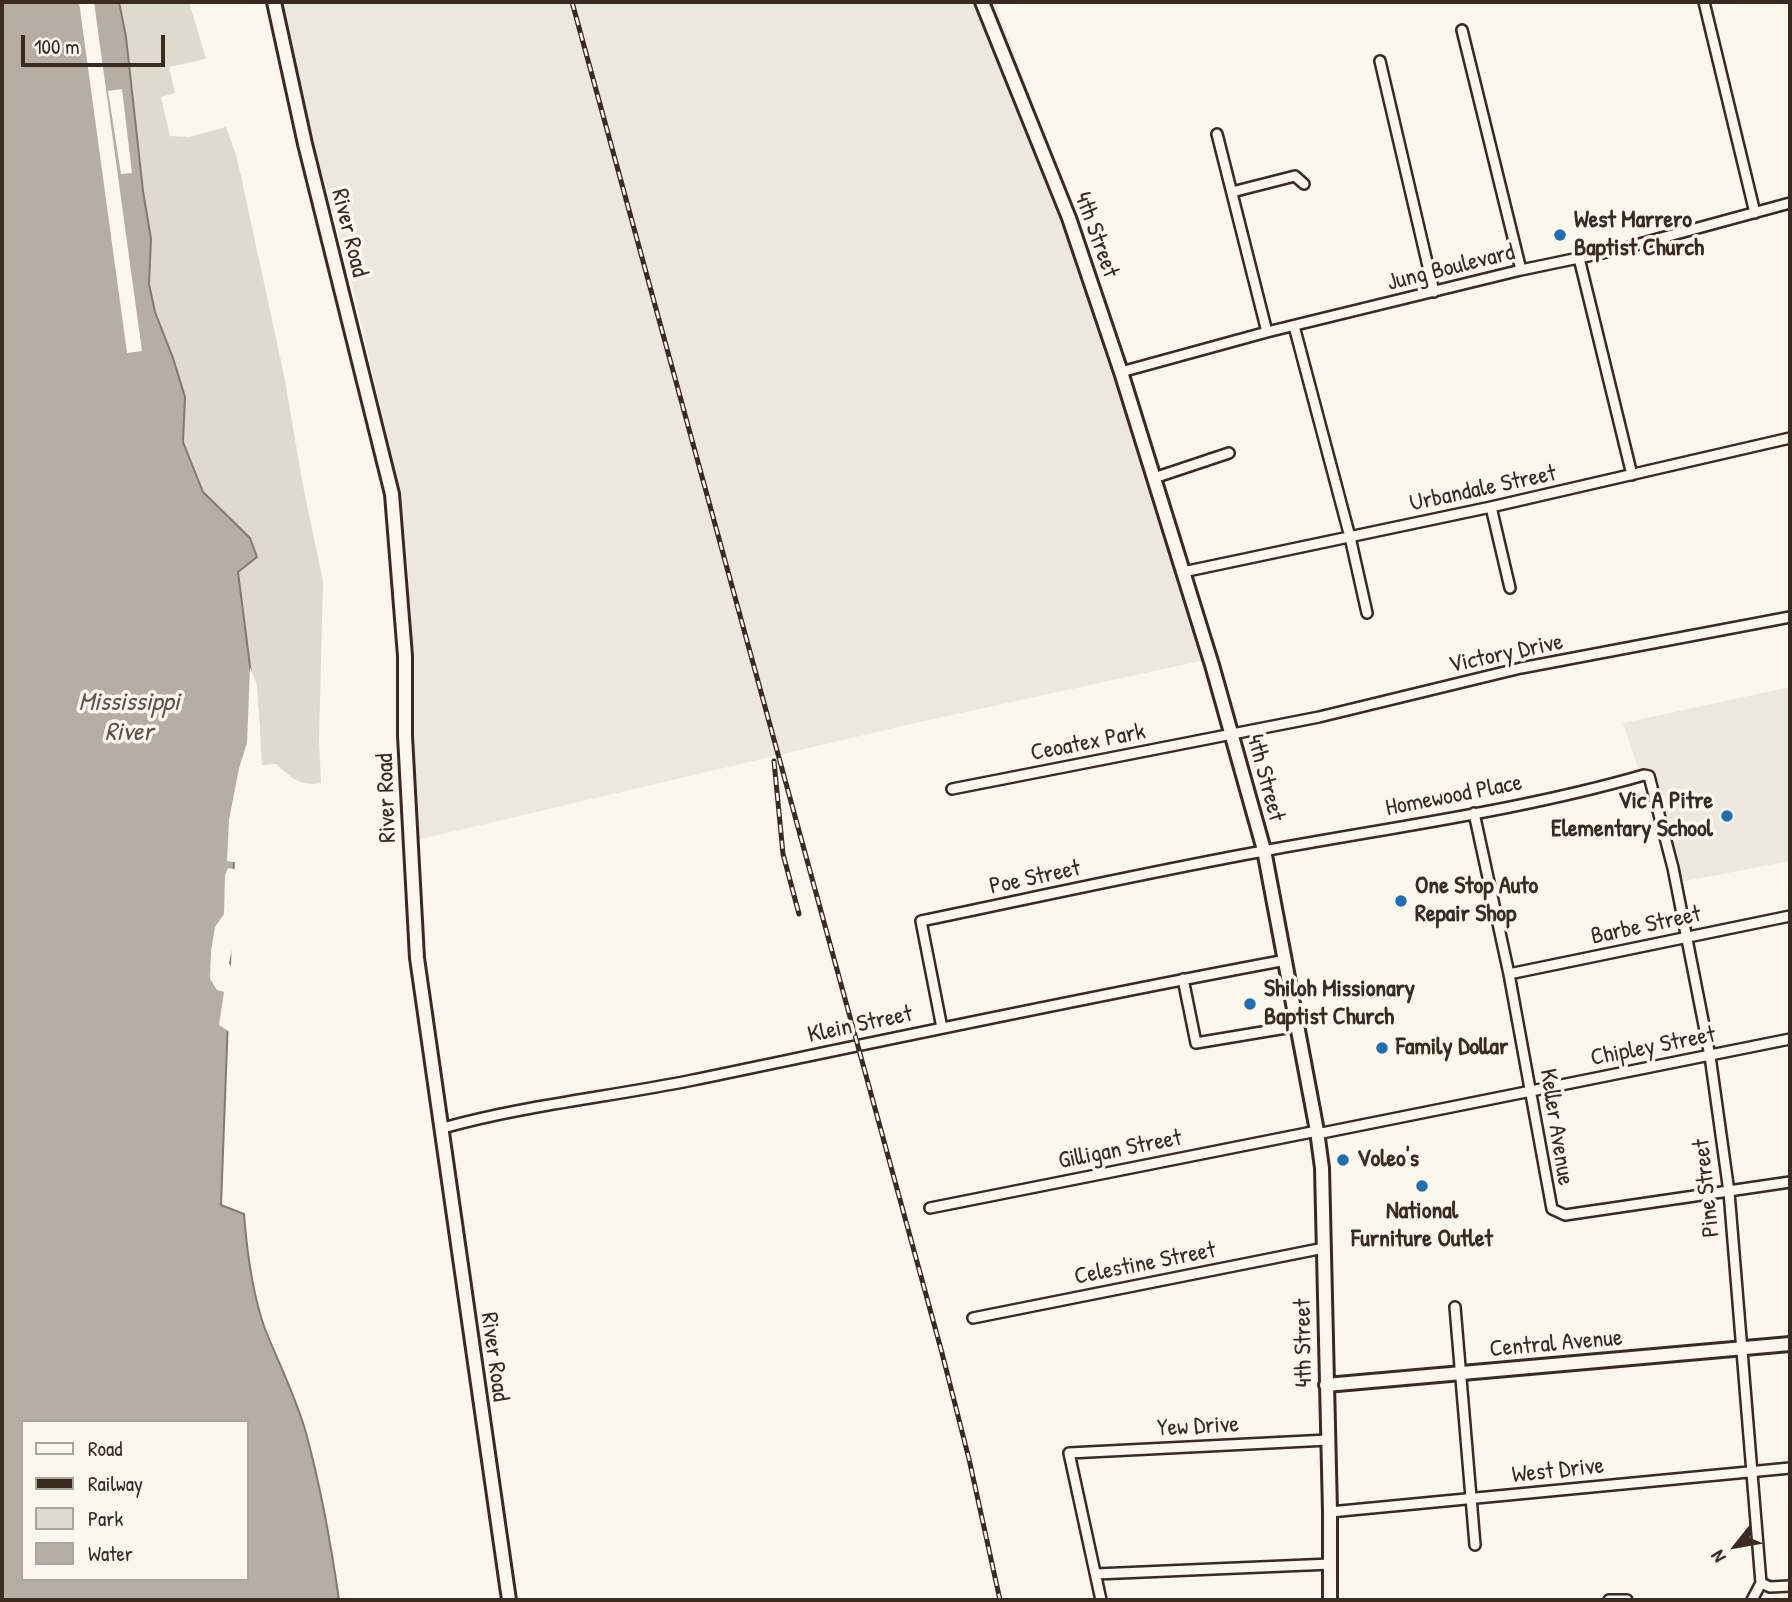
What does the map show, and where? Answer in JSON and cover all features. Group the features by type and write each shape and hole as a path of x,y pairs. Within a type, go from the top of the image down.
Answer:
{"main road":[{"name":"River Road","path":"274,2 305,144 392,494 405,656 405,736 417,958 509,1600"},
{"name":"4th Street","path":"982,2 1069,218 1121,372 1232,734 1264,850 1317,1132 1322,1180 1330,1600"},
{"name":"Central Avenue","path":"1326,1385 1790,1344"}],"street":[{"path":"1704,2 1755,213"},
{"path":"1462,30 1521,270"},
{"path":"1380,61 1434,292"},
{"path":"1217,134 1267,332"},
{"path":"1232,192 1295,176 1304,184"},
{"name":"Jung Boulevard","path":"1121,372 1267,332 1521,270 1617,250 1790,203"},
{"path":"1579,258 1632,475"},
{"path":"1294,326 1350,537 1367,613"},
{"name":"Urbandale Street","path":"1183,572 1491,507 1790,438"},
{"path":"1154,478 1229,453"},
{"path":"1491,507 1510,588"},
{"name":"Victory Drive","path":"1232,734 1319,718 1521,668 1790,617"},
{"name":"Ceoatex Park","path":"953,789 1232,734"},
{"name":"Homewood Place","path":"1264,850 1474,813 1649,776"},
{"name":"Pine Street","path":"1649,776 1673,868 1710,1056 1729,1192 1761,1583"},
{"name":"Keller Avenue","path":"1474,813 1509,974 1552,1209 1557,1214 1565,1215 1790,1182"},
{"name":"Poe Street","path":"942,1028 921,922 1264,850"},
{"name":"Barbe Street","path":"1509,974 1790,916"},
{"name":"Klein Street","path":"443,1128 481,1118 690,1081 1286,960"},
{"path":"1183,979 1196,1043 1298,1026"},
{"name":"Chipley Street","path":"1317,1132 1790,1039"},
{"name":"Gilligan Street","path":"930,1208 1317,1132"},
{"name":"Celestine Street","path":"973,1318 1324,1248"},
{"path":"1455,1307 1475,1545"},
{"name":"Yew Drive","path":"1096,1574 1069,1453 1328,1440"},
{"name":"West Drive","path":"1330,1512 1790,1468"},
{"path":"1101,1600 1096,1574 1331,1564"},
{"path":"1752,1600 1761,1583 1770,1587 1790,1586"},
{"path":"1609,1600 1627,1600"}],"shaded area":[{"path":"280,2 995,2 1113,318 1214,658 911,724 417,840 408,567 399,489 350,275 304,109"},
{"name":"Vic A Pitre Elementary School","path":"1790,687 1790,861 1680,882 1654,770 1639,771 1623,723"}],"green space":[{"path":"104,2 189,2 206,59 169,67 175,93 161,97 170,136 189,137 226,127 237,158 285,380 323,581 319,740 321,783 302,782 276,764 262,765 257,686 184,509"}],"water":[{"name":"Mississippi River","path":"2,2 119,2 126,37 151,239 149,284 155,312 185,397 183,442 203,492 250,538 257,557 238,572 257,721 236,806 221,1205 244,1214 253,1287 265,1329 306,1433 325,1516 339,1600 2,1600"}],"pier":[{"path":"79,2 94,2 142,351 127,353"},
{"path":"122,89 132,173 121,174 108,91"},
{"path":"250,667 256,683 260,728 252,772 240,806 239,863 227,861 229,820 247,743"},
{"path":"228,868 239,870 236,933 229,963 234,972 231,1033 219,1025 224,992 217,990 210,979 211,951 215,927 224,914 225,875"}],"railway":[{"path":"572,2 942,1353 1000,1600"},
{"path":"774,761 783,854 799,914"}],"place":[{"name":"West Marrero Baptist Church","path":"1560,235"},
{"name":"Vic A Pitre Elementary School","path":"1727,816"},
{"name":"One Stop Auto Repair Shop","path":"1401,901"},
{"name":"Shiloh Missionary Baptist Church","path":"1250,1004"},
{"name":"Family Dollar","path":"1382,1048"},
{"name":"Voleo's","path":"1343,1160"},
{"name":"National Furniture Outlet","path":"1422,1186"}]}
